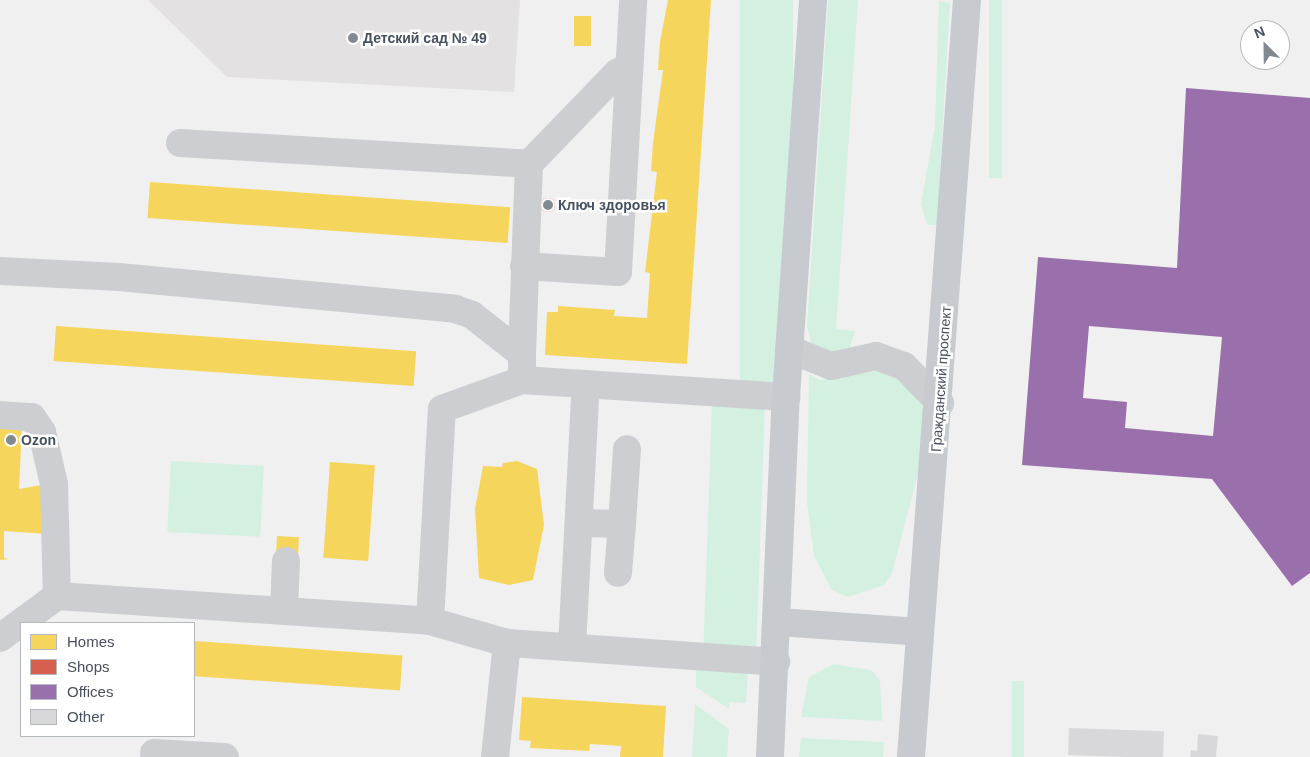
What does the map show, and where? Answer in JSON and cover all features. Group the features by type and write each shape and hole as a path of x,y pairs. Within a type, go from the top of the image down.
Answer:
{"main road":[{"path":"770,757 778,622 786,396 813,0"},
{"name":"Гражданский проспект","path":"911,757 940,403 967,0"},
{"path":"778,622 920,632"}],"lane":[{"path":"524,266 618,272 633,0"},
{"path":"522,367 529,164 617,73 629,66"},
{"path":"180,143 529,164"},
{"path":"0,271 119,277 455,309 483,323 522,367 586,384 786,396"},
{"path":"483,323 523,306"},
{"path":"789,349 830,366 876,356 904,366 940,403"},
{"path":"430,621 442,410 522,367"},
{"path":"572,647 586,384"},
{"path":"0,415 32,417 42,432 54,484 57,596"},
{"path":"618,573 627,449"},
{"path":"579,523 622,524"},
{"path":"284,610 286,561"},
{"path":"22,622 57,596 430,621 507,643 776,662"},
{"path":"0,638 20,623"},
{"path":"495,757 507,643"},
{"path":"154,753 226,757"}],"shaded area":[{"name":"Детский сад № 49","path":"148,0 520,0 514,92 227,77"}],"green space":[{"path":"740,0 793,0 793,384 740,384"},
{"path":"828,0 858,0 836,329 855,331 848,353 813,351 807,326"},
{"path":"989,0 1002,0 1002,178 989,178"},
{"path":"939,1 950,3 937,225 927,225 921,204 935,125"},
{"path":"878,371 894,374 920,398 925,417 921,462 892,573 884,585 848,597 832,590 814,556 807,502 809,374 820,380"},
{"path":"712,402 765,404 756,649 703,647"},
{"path":"171,461 264,466 260,537 167,532"},
{"path":"834,664 871,670 880,680 882,721 801,717 809,677"},
{"path":"696,670 748,673 746,703 729,702 729,709 696,687"},
{"path":"1012,681 1024,681 1024,757 1012,757"},
{"path":"695,704 729,729 727,757 692,757"},
{"path":"801,738 884,742 883,757 799,757"}],"building: Homes":[{"path":"668,0 711,0 687,364 545,355 547,312 558,312 558,306 615,310 614,316 647,318 650,273 645,272 657,172 651,171 663,70 658,70 660,42"},
{"path":"574,16 591,16 591,46 574,46"},
{"path":"150,182 510,207 508,243 147,218"},
{"path":"56,326 416,351 414,386 54,361"},
{"path":"22,425 19,489 47,484 48,534 4,531 4,558 9,559 0,560 0,426"},
{"path":"517,461 537,469 544,525 533,580 509,585 479,578 475,509 483,466 502,467 503,463"},
{"path":"330,462 375,465 368,561 323,558"},
{"path":"277,536 299,537 298,557 276,556"},
{"path":"195,641 402,656 400,690 195,676"},
{"path":"522,697 666,706 663,757 620,757 621,746 590,744 589,751 530,748 531,741 519,740"}],"building: Shops":[{"name":"Ключ здоровья","path":"545,198 551,198 555,205 551,212 545,212 541,208 541,202"}],"building: Offices":[{"path":"1186,88 1310,98 1310,573 1292,586 1212,479 1022,465 1038,257 1177,268","holes":["1089,326 1222,337 1213,436 1125,428 1127,402 1083,398"]}],"building: Other":[{"path":"1069,728 1164,731 1163,757 1068,755"},
{"path":"1198,734 1218,736 1216,757 1190,757 1191,750 1197,751"}],"place":[{"name":"Детский сад № 49","path":"353,38"},
{"name":"Ключ здоровья","path":"548,205"},
{"name":"Ozon","path":"11,440"}]}
